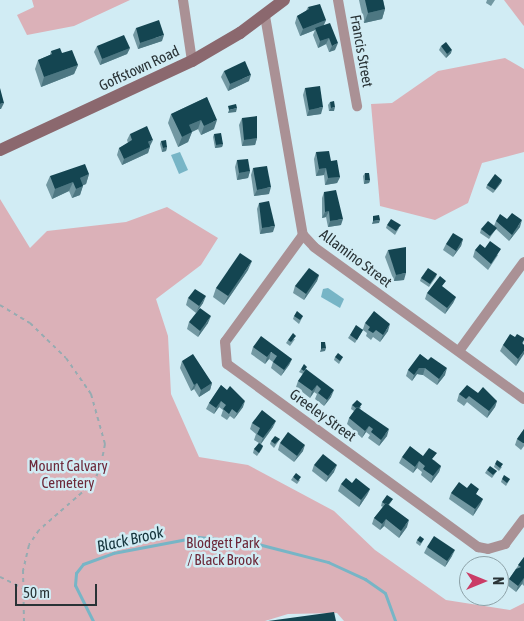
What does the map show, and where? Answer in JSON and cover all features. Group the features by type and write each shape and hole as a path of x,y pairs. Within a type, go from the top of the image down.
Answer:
{"main road":[{"name":"Goffstown Road","path":"0,150 192,61 264,16 284,0"}],"street":[{"path":"183,0 192,61"},
{"name":"Francis Street","path":"338,0 357,106"},
{"name":"Allamino Street","path":"264,16 303,235 314,247 524,399"},
{"name":"Greeley Street","path":"303,235 226,342 227,364 478,547 488,549 506,544 524,519"},
{"path":"459,352 524,262"}],"path":[{"path":"0,305 30,323 66,358 91,394 105,444 102,465 94,482 39,530 29,545 23,570 24,621"},
{"path":"0,577 23,588"}],"green space":[{"path":"32,0 130,0 74,26 27,35 17,15 34,7"},
{"path":"504,0 524,0 524,26 523,25"},
{"path":"505,58 524,69 524,152 482,163 468,203 435,220 380,206 371,104 392,103 438,71"},
{"path":"0,199 30,248 47,231 126,222 167,207 218,238 201,265 156,299 168,336 171,394 199,457 248,465 334,511 375,550 446,600 459,602 459,606 484,606 510,610 524,603 524,621 344,621 337,613 288,614 265,621 0,621"}],"water":[{"path":"180,152 188,170 179,174 171,155"},
{"path":"328,288 344,299 340,308 321,297 323,289"}],"building":[{"path":"365,0 383,0 385,9 368,13"},
{"path":"320,4 326,20 303,29 297,16 309,9 308,7"},
{"path":"159,20 164,35 140,43 136,28"},
{"path":"330,23 338,43 332,46 329,38 320,41 315,28"},
{"path":"124,35 130,48 102,59 97,46"},
{"path":"446,42 452,50 447,54 441,46"},
{"path":"60,48 62,53 72,50 78,65 44,77 38,60 52,54 51,51"},
{"path":"245,61 251,75 230,84 224,71"},
{"path":"320,86 323,107 309,110 305,88"},
{"path":"0,88 4,103 0,104"},
{"path":"207,97 217,120 204,126 201,120 189,125 192,132 182,137 171,114"},
{"path":"334,101 335,107 331,108 330,102"},
{"path":"236,104 237,108 229,110 228,106"},
{"path":"257,116 257,138 244,140 242,118"},
{"path":"147,126 153,140 148,142 150,147 124,159 119,148 132,140 130,134"},
{"path":"221,133 223,144 216,145 214,134"},
{"path":"166,140 167,147 163,148 161,141"},
{"path":"329,151 331,161 337,160 340,177 328,178 326,168 319,169 316,152"},
{"path":"248,159 250,171 239,173 237,160"},
{"path":"85,164 89,174 80,178 83,186 76,189 73,182 55,189 50,176"},
{"path":"267,166 271,187 257,190 253,168"},
{"path":"365,173 369,173 370,180 365,180"},
{"path":"495,174 502,180 495,190 487,185"},
{"path":"336,190 343,219 330,221 329,211 325,212 324,192"},
{"path":"269,201 275,226 262,228 259,203"},
{"path":"512,213 522,220 512,235 496,221 500,214 507,219"},
{"path":"379,215 380,220 373,221 373,216"},
{"path":"391,219 401,225 396,231 387,225"},
{"path":"488,221 497,228 490,236 481,229"},
{"path":"453,233 463,239 456,251 446,244"},
{"path":"490,241 501,249 491,264 475,250 480,244 485,248"},
{"path":"406,247 406,273 396,275 388,250"},
{"path":"240,253 252,261 228,296 216,288"},
{"path":"309,268 319,275 306,294 295,286"},
{"path":"428,268 437,274 430,284 421,278"},
{"path":"440,276 446,281 442,286 456,297 447,308 427,293"},
{"path":"195,289 206,296 199,306 188,298"},
{"path":"200,308 211,316 200,331 189,322"},
{"path":"297,311 303,316 300,320 294,316"},
{"path":"374,311 390,324 383,335 376,330 373,333 368,330 370,327 365,323"},
{"path":"356,325 363,330 357,340 350,335"},
{"path":"293,333 296,336 291,342 288,340"},
{"path":"510,334 515,337 517,334 524,338 522,343 524,351 518,359 503,345"},
{"path":"261,336 292,359 284,370 273,362 277,356 271,352 267,357 253,347"},
{"path":"321,342 325,342 326,348 321,349"},
{"path":"338,353 343,357 340,361 335,357"},
{"path":"193,354 212,383 201,390 197,383 194,385 182,361"},
{"path":"420,354 428,360 431,357 447,368 439,379 425,368 419,368 414,375 408,370"},
{"path":"304,364 307,367 304,371 301,369"},
{"path":"306,369 334,390 327,400 318,393 321,389 317,385 312,391 298,381"},
{"path":"221,385 227,390 230,386 245,401 237,413 232,409 229,414 223,409 226,405 221,401 216,408 209,403"},
{"path":"467,385 478,393 483,387 497,401 489,411 469,396 466,399 459,394"},
{"path":"357,400 362,404 359,408 352,405"},
{"path":"357,407 389,429 381,440 371,432 373,429 369,426 365,431 349,418"},
{"path":"262,410 276,421 263,438 257,434 260,428 252,423"},
{"path":"524,429 524,443 523,443 517,439"},
{"path":"288,432 305,445 297,456 280,443"},
{"path":"275,436 280,439 275,444 271,441"},
{"path":"259,443 263,446 259,453 254,449"},
{"path":"410,446 423,456 429,448 437,453 432,459 441,466 433,476 423,469 425,466 419,461 415,467 402,457"},
{"path":"323,454 337,465 328,476 314,465"},
{"path":"497,460 503,464 500,468 495,464"},
{"path":"490,466 497,471 493,475 487,470"},
{"path":"296,473 301,477 298,481 293,477"},
{"path":"504,475 510,479 507,483 502,479"},
{"path":"346,478 352,483 356,478 370,489 361,500 341,484"},
{"path":"459,482 467,488 471,483 479,489 476,494 483,499 475,509 451,493"},
{"path":"387,495 393,499 388,505 382,502"},
{"path":"386,503 409,520 401,531 386,519 382,524 374,518"},
{"path":"420,536 424,539 421,543 417,540"},
{"path":"434,536 455,550 447,561 427,547"},
{"path":"524,557 524,578 518,586 509,579 516,569 521,567 518,565"},
{"path":"334,612 336,621 268,621"}],"waterway":[{"name":"Black Brook","path":"93,621 75,585 76,573 83,564 113,553 198,537 250,542 328,562 365,579 385,593 395,621"}],"park label":[{"name":"Mount Calvary Cemetery","path":"68,474"},
{"name":"Blodgett Park / Black Brook","path":"223,550"}]}
